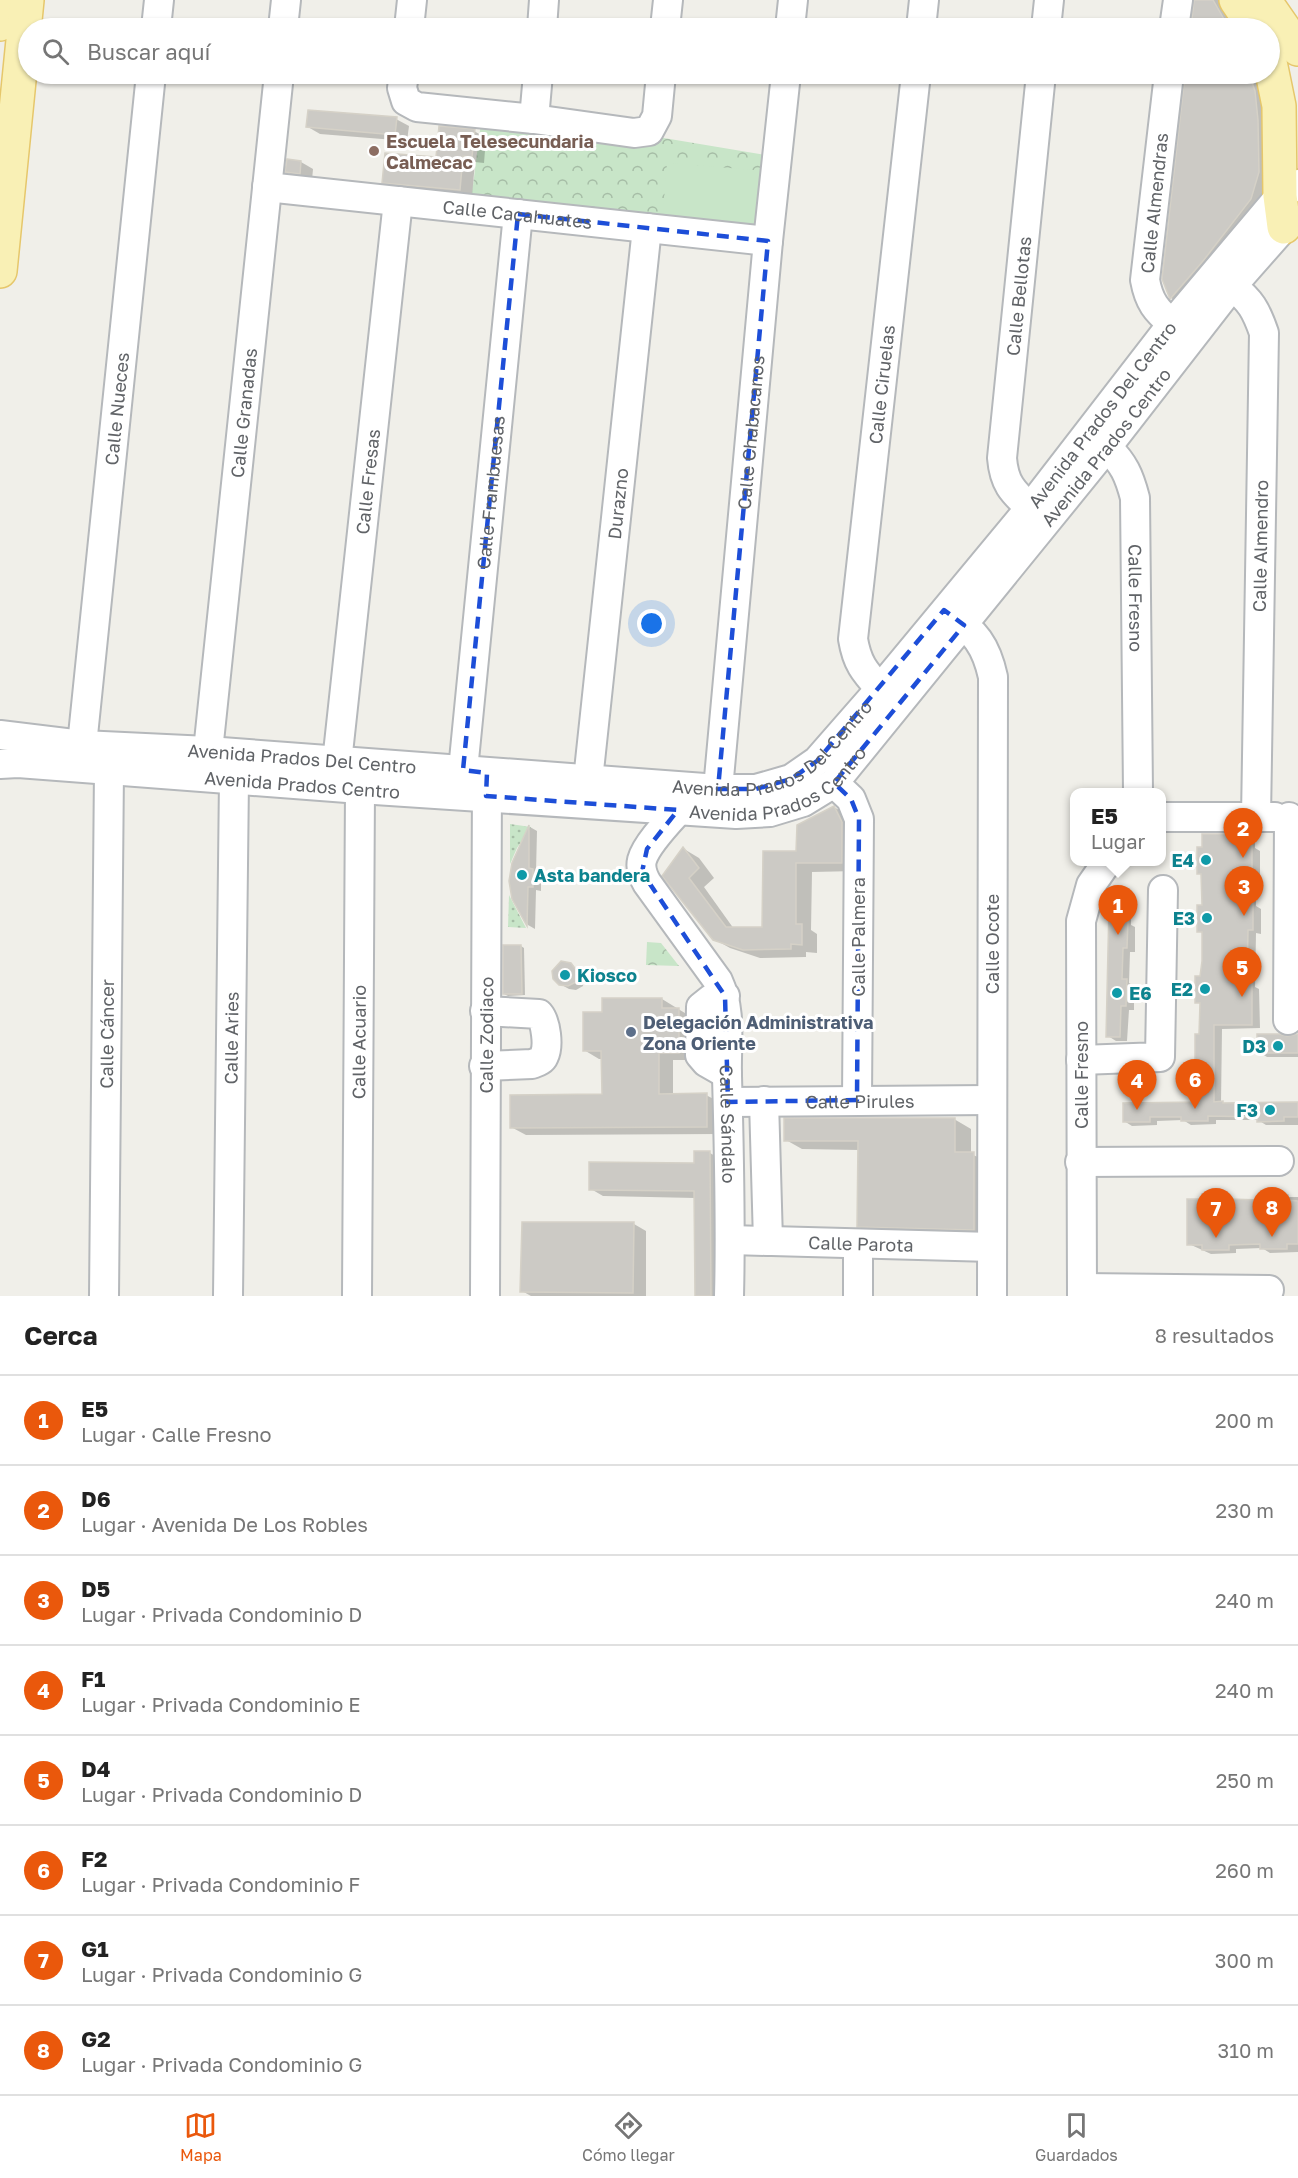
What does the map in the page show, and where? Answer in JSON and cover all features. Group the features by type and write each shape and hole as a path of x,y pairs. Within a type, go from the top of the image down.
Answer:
{"main road":[{"path":"0,24 3,0"},
{"path":"25,18 27,0"},
{"path":"1236,0 1263,18"},
{"path":"1280,33 1298,49"},
{"path":"0,272 4,205 18,80"},
{"path":"1274,84 1280,106 1290,205"}],"street":[{"path":"157,18 159,0"},
{"path":"285,18 286,0"},
{"path":"410,18 412,0"},
{"path":"543,18 544,0"},
{"path":"666,18 668,0"},
{"path":"791,18 793,0"},
{"path":"922,18 924,0"},
{"path":"1047,18 1049,0"},
{"path":"1175,18 1178,0"},
{"name":"Calle Nueces","path":"82,744 150,84"},
{"name":"Calle Granadas","path":"208,751 278,84"},
{"path":"403,84 406,101 417,107 534,119 634,133 650,131 657,116 660,84"},
{"path":"534,119 537,84"},
{"name":"Calle Chabacanos","path":"717,789 785,84"},
{"name":"Calle Ciruelas","path":"880,689 860,664 853,639 915,84"},
{"name":"Calle Bellotas","path":"1030,508 1012,490 1003,475 1002,458 1040,84"},
{"name":"Calle Almendras","path":"1168,84 1145,280 1148,297 1157,311 1172,324"},
{"name":"Calle Cacahuates","path":"267,187 768,241"},
{"name":"Calle Fresas","path":"338,762 398,201"},
{"name":"Avenida Prados Centro","path":"0,764 18,763 360,789 478,780 678,810 736,814 770,812 803,802 834,783 954,617 1107,447 1232,286 1290,205"},
{"name":"Avenida Prados Del Centro","path":"0,735 82,744 208,751 338,762 478,780 588,780 717,789 756,789 791,779 817,761 880,689 954,617 1030,508 1172,324 1290,205"},
{"name":"Calle Frambuesas","path":"478,780 518,214"},
{"name":"Durazno","path":"588,780 647,228"},
{"name":"Calle Almendro","path":"1232,286 1250,300 1264,333 1256,817"},
{"name":"Calle Fresno","path":"1107,447 1123,463 1131,480 1135,498 1138,788"},
{"name":"Calle Ocote","path":"954,617 980,641 989,658 993,677 992,1296"},
{"name":"Calle Cáncer","path":"104,1296 108,770"},
{"name":"Calle Aries","path":"228,1296 234,779"},
{"name":"Calle Zodiaco","path":"478,780 484,1011 485,1296"},
{"name":"Calle Palmera","path":"834,783 851,799 859,819 857,1100"},
{"name":"Calle Acuario","path":"357,1296 360,789"},
{"name":"Calle Sándalo","path":"678,810 647,849 642,860 642,872 646,883 718,981 725,996 728,1012 731,1240 729,1296"},
{"path":"1166,817 1293,817 1288,1020"},
{"name":"Calle Fresno","path":"1082,1292 1081,921 1091,885 1104,866"},
{"path":"1081,1060 1160,1057 1163,890"},
{"path":"484,1011 539,1014 546,1026 544,1056 539,1061 532,1064 484,1066"},
{"name":"Calle Pirules","path":"728,1088 764,1101 991,1100"},
{"path":"764,1101 768,1241"},
{"path":"1080,1162 1279,1161"},
{"name":"Calle Parota","path":"731,1240 992,1247"},
{"path":"858,1245 858,1296"},
{"path":"1082,1292 1269,1290"}],"highlighted area":[{"path":"518,214 768,241 718,789 756,789 791,779 817,761 944,610 964,625 834,783 851,799 859,819 857,1100 728,1102 725,996 642,872 647,849 678,810 486,796 487,773 463,770"}],"green space":[{"path":"482,114 634,133 777,157 768,241 470,209"},
{"path":"667,163 768,171 763,234 662,226"},
{"path":"510,824 531,827 517,848 510,864"},
{"path":"509,895 526,928 508,927"},
{"path":"647,942 661,943 679,966 646,965"}],"building":[{"path":"1194,0 1213,0 1223,18 1192,18"},
{"path":"1184,84 1253,84 1258,120 1259,172 1251,199 1170,299 1162,279"},
{"path":"308,110 397,117 395,135 306,127"},
{"path":"439,126 475,129 472,157 463,156 460,190 382,183 385,153 436,157"},
{"path":"287,159 301,161 300,174 285,172"},
{"path":"834,806 842,822 842,863 796,863 796,924 802,924 802,945 791,944 791,949 743,950 713,940 662,876 683,847 699,868 689,878 726,927 762,927 763,851 796,851 797,825"},
{"name":"Asta bandera","path":"529,825 529,868 533,869 533,887 528,887 527,926 512,899 509,881 512,863"},
{"path":"1202,834 1247,834 1248,845 1252,845 1252,872 1248,872 1248,903 1253,903 1253,930 1248,930 1247,983 1252,983 1252,1025 1214,1025 1214,1102 1298,1102 1298,1117 1284,1117 1284,1121 1257,1122 1257,1117 1208,1116 1208,1121 1181,1121 1181,1117 1150,1117 1150,1122 1123,1122 1123,1103 1199,1102 1200,1061 1195,1061 1195,1034 1199,1034 1200,1003 1195,1003 1195,976 1200,976 1202,961 1202,932 1197,932 1197,905 1202,905 1201,874 1197,874 1197,847 1202,847"},
{"path":"1109,906 1123,906 1123,921 1128,921 1127,948 1123,948 1122,979 1127,979 1126,1006 1121,1006 1120,1037 1106,1037"},
{"path":"503,945 521,945 522,994 503,994"},
{"name":"Kiosco","path":"561,961 571,963 577,971 576,982 568,986 559,985 553,979 552,971"},
{"path":"602,998 662,998 662,1008 679,1008 679,1053 659,1053 659,1094 707,1093 707,1127 510,1128 510,1095 602,1094 601,1051 583,1051 583,1012 602,1012"},
{"name":"D3","path":"1257,1034 1287,1036 1298,1034 1298,1053 1257,1053"},
{"path":"784,1118 955,1118 955,1152 974,1152 974,1230 857,1227 858,1141 784,1141"},
{"path":"694,1151 710,1151 711,1296 695,1296 694,1191 589,1190 589,1162 694,1163"},
{"path":"1202,1194 1229,1195 1229,1199 1261,1200 1261,1195 1288,1195 1288,1200 1298,1201 1298,1244 1287,1244 1287,1249 1260,1249 1260,1244 1229,1245 1229,1250 1202,1250 1202,1245 1187,1245 1187,1199 1202,1199"},
{"path":"522,1222 634,1222 633,1293 520,1292"}],"place":[{"name":"Escuela Telesecundaria Calmecac","path":"374,151"},
{"name":"D6","path":"1243,858"},
{"name":"E4","path":"1206,860"},
{"name":"Asta bandera","path":"522,875"},
{"name":"D5","path":"1244,916"},
{"name":"E3","path":"1207,918"},
{"name":"E5","path":"1118,935"},
{"name":"Kiosco","path":"565,975"},
{"name":"E2","path":"1205,989"},
{"name":"E6","path":"1117,993"},
{"name":"D4","path":"1242,997"},
{"name":"Delegación Administrativa Zona Oriente","path":"631,1032"},
{"name":"D3","path":"1278,1046"},
{"name":"F2","path":"1195,1109"},
{"name":"F1","path":"1137,1110"},
{"name":"F3","path":"1270,1110"},
{"name":"G2","path":"1272,1237"},
{"name":"G1","path":"1216,1238"}]}
